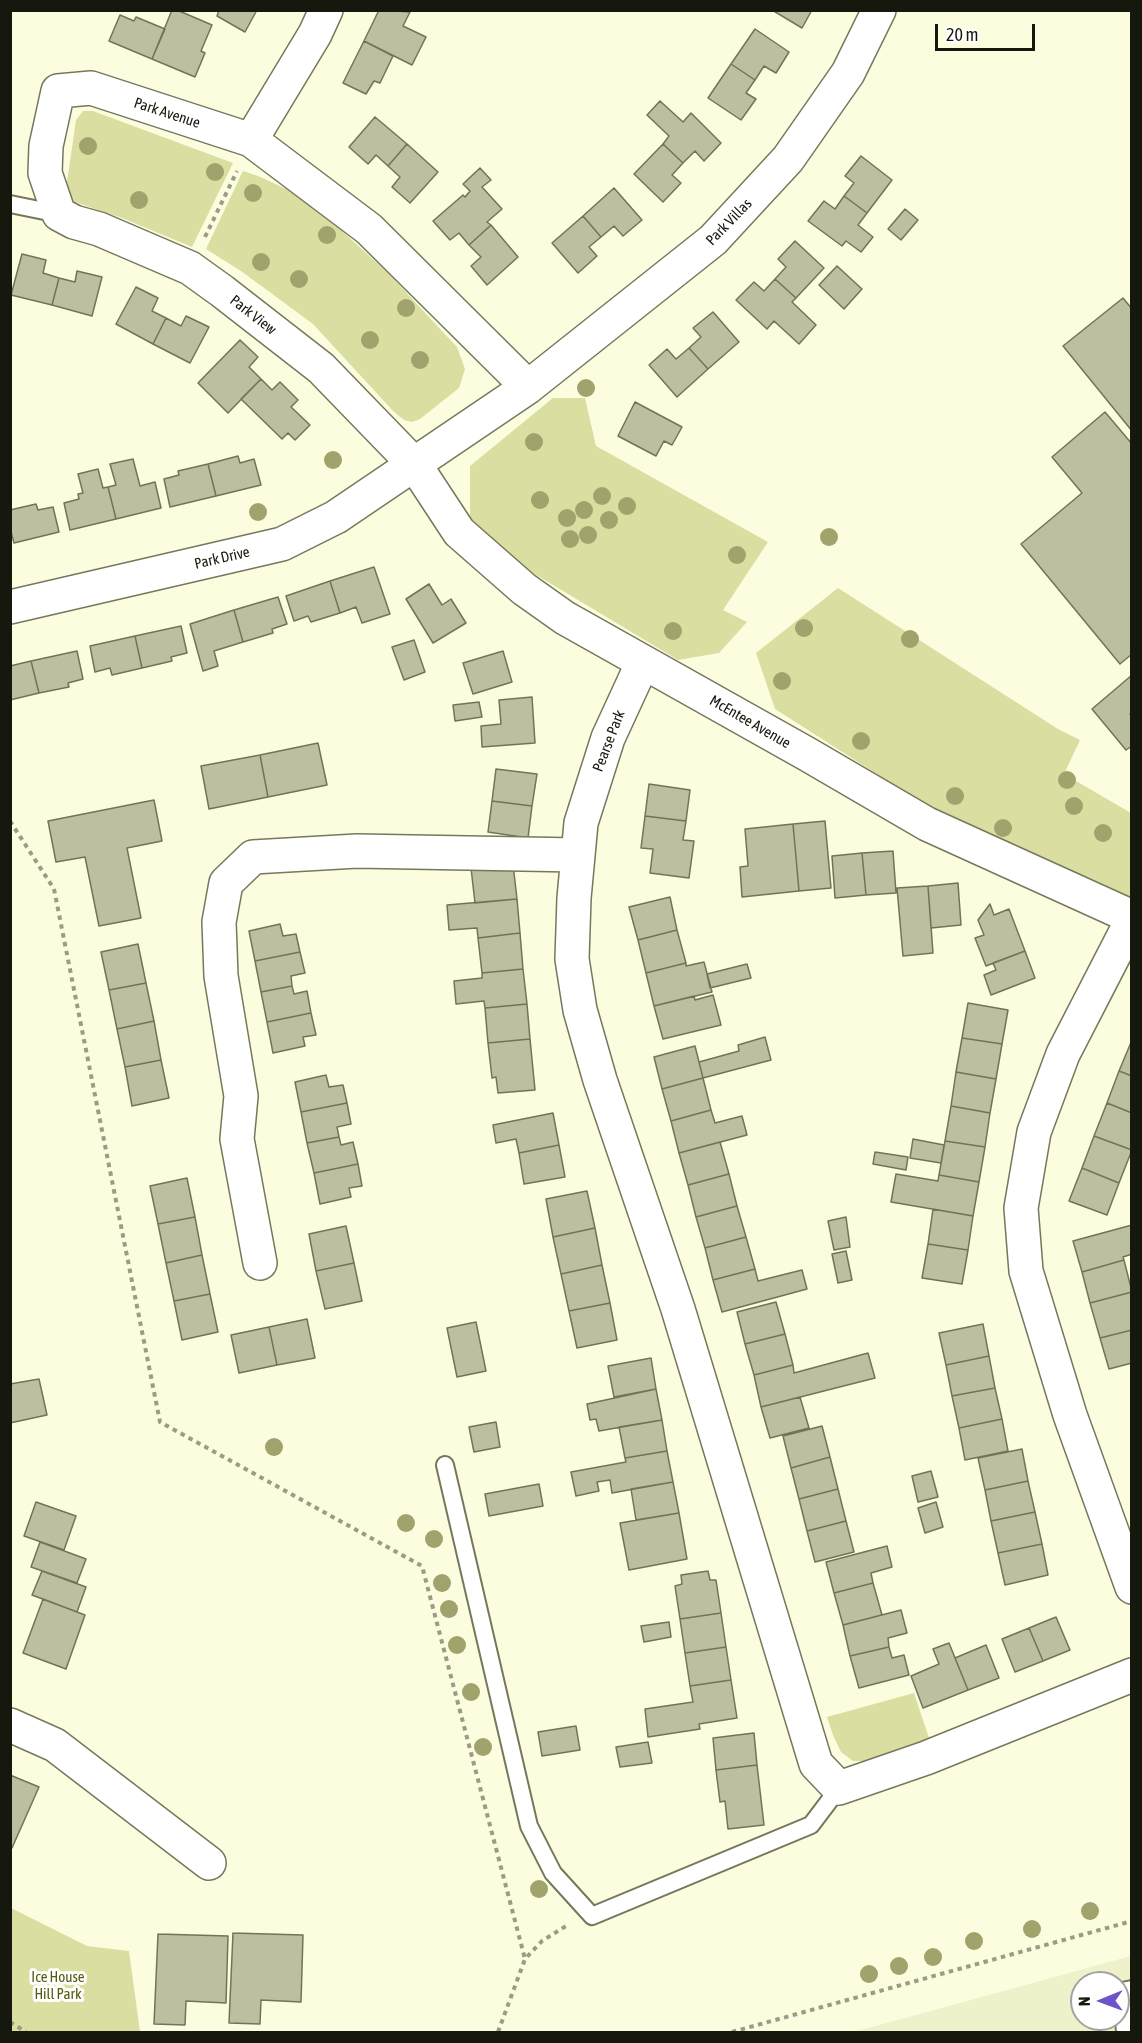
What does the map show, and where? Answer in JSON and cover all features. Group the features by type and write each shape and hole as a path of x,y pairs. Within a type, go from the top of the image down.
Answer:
{"street":[{"path":"326,10 315,34 251,141 369,229 528,387"},
{"name":"Park Villas","path":"415,465 528,387 713,240 788,159 848,73 879,10"},
{"name":"Park Avenue","path":"59,214 45,173 46,146 58,91 91,88 251,141"},
{"name":"Park View","path":"59,214 190,268 321,368 415,465"},
{"name":"Park Drive","path":"10,607 282,544 336,517 415,465"},
{"name":"McEntee Avenue","path":"415,465 459,532 524,589 565,618 927,824 1131,919"},
{"name":"Pearse Park","path":"643,662 608,738 581,823 572,959 580,1010 600,1080 681,1320 816,1764 839,1788"},
{"path":"260,1263 237,1139 241,1096 221,976 219,922 226,882 253,857 357,850 578,855"},
{"path":"1131,919 1063,1054 1035,1132 1021,1208 1026,1270 1070,1415 1131,1587"},
{"path":"839,1788 926,1758 1131,1675"},
{"path":"10,1725 55,1745 208,1863"}],"lane":[{"path":"10,204 59,214"},
{"path":"445,1465 529,1826 553,1874 592,1916 811,1825 839,1788"},
{"path":"1125,2032 1122,1991 1131,1989"}],"path":[{"path":"190,268 251,141"},
{"path":"10,821 54,889 160,1422 422,1566 525,1959"},
{"path":"498,2032 525,1959 542,1941 561,1928 592,1916"},
{"path":"732,2032 1131,1921"},
{"path":"10,2022 26,2032"}],"shaded area":[{"path":"1131,1956 1131,2032 854,2032 1070,1973 1070,2031 1130,2031 1130,1971 1076,1971"}],"green space":[{"path":"83,111 93,111 233,163 192,247 122,218 69,200 67,182 76,120"},
{"path":"243,171 295,193 331,221 387,272 457,347 465,369 459,388 420,419 412,422 404,420 313,324 241,271 206,249"},
{"path":"553,398 585,398 596,446 768,542 723,610 747,622 719,653 678,660 518,564 470,521 470,466"},
{"path":"838,588 1058,729 1080,740 1064,774 1131,813 1131,900 927,806 775,709 756,653"},
{"path":"914,1693 929,1738 867,1761 853,1761 841,1752 827,1717"},
{"name":"Ice House Hill Park","path":"11,1908 87,1946 129,1951 140,2032 11,2032"}],"building":[{"path":"172,10 212,25 201,51 205,53 195,77 152,59"},
{"path":"219,10 257,10 245,32 217,16"},
{"path":"379,10 410,12 403,26 426,37 412,65 364,41"},
{"path":"772,10 812,10 802,28"},
{"path":"120,15 134,21 136,17 165,29 152,59 109,41"},
{"path":"755,29 789,52 776,73 764,66 755,80 731,64"},
{"path":"364,41 393,56 380,83 374,81 366,94 343,83"},
{"path":"731,64 755,80 746,93 756,99 741,120 708,98"},
{"path":"660,101 683,122 691,113 721,143 704,161 695,151 683,163 663,144 669,136 647,115"},
{"path":"375,117 407,144 388,166 376,155 368,164 349,147"},
{"path":"407,144 438,172 410,203 392,187 400,177 388,166"},
{"path":"663,144 683,163 672,175 681,183 663,202 634,174"},
{"path":"861,156 892,180 867,213 844,196 854,183 845,176"},
{"path":"480,168 491,180 482,187 502,209 487,222 491,225 469,245 459,233 450,240 433,221 463,195 465,197 470,191 463,184"},
{"path":"614,188 642,220 623,236 614,226 601,237 583,216"},
{"path":"844,196 867,213 858,225 873,237 861,252 846,241 842,246 808,221 824,201 835,209"},
{"path":"905,209 918,220 901,240 888,229"},
{"path":"583,216 601,237 589,247 597,256 578,273 552,243"},
{"path":"491,225 518,257 487,285 471,266 481,257 469,245"},
{"path":"795,241 824,268 796,298 775,279 786,267 778,259"},
{"path":"22,254 46,260 43,273 59,278 52,305 11,295"},
{"path":"837,266 862,289 844,309 819,285"},
{"path":"77,271 102,277 92,316 52,305 59,278 75,282"},
{"path":"775,279 796,298 792,302 816,325 799,344 774,321 767,329 736,300 754,282 764,291"},
{"path":"136,287 158,298 152,311 166,318 153,344 116,324"},
{"path":"1123,298 1132,309 1132,431 1063,346"},
{"path":"713,312 739,342 708,369 689,348 701,337 693,328"},
{"path":"186,316 209,327 190,363 153,344 166,318 181,326"},
{"path":"240,340 258,357 249,367 261,379 228,413 198,383"},
{"path":"689,348 708,369 677,397 649,365 667,349 676,359"},
{"path":"261,379 272,390 280,382 298,400 291,407 310,425 295,440 288,433 282,439 241,399"},
{"path":"635,402 682,427 672,445 664,441 656,456 618,436"},
{"path":"1105,412 1132,444 1132,654 1120,664 1021,544 1082,493 1052,457"},
{"path":"238,456 240,463 254,459 261,485 216,496 208,464"},
{"path":"133,459 140,486 155,482 161,508 116,519 108,487 116,485 110,464"},
{"path":"208,464 216,496 170,507 164,479 179,475 178,471"},
{"path":"98,469 103,488 108,487 116,519 70,530 64,503 79,499 78,494 83,493 78,474"},
{"path":"36,504 38,510 53,507 59,532 14,543 10,528 10,510"},
{"path":"374,567 390,614 362,623 356,607 340,613 330,581"},
{"path":"330,581 340,613 311,622 308,616 294,621 286,596"},
{"path":"429,584 442,605 451,599 466,623 433,643 406,599"},
{"path":"278,597 287,624 272,629 273,633 243,642 234,610"},
{"path":"234,610 243,642 214,651 218,666 203,671 190,624"},
{"path":"181,626 187,653 171,657 172,661 142,668 135,636"},
{"path":"135,636 142,668 112,675 110,668 95,672 90,646"},
{"path":"414,640 425,672 404,680 392,647"},
{"path":"77,651 83,679 68,683 69,687 39,693 31,661"},
{"path":"503,651 512,682 473,694 463,663"},
{"path":"31,661 39,693 10,700 10,666"},
{"path":"1132,675 1132,712 1130,714 1132,716 1132,746 1126,750 1092,709"},
{"path":"532,697 535,743 482,747 481,726 501,724 499,700"},
{"path":"479,702 482,717 455,721 453,705"},
{"path":"318,743 327,785 268,797 260,755"},
{"path":"260,755 268,797 209,809 201,766"},
{"path":"496,769 537,774 532,806 492,801"},
{"path":"649,784 690,790 686,821 645,816"},
{"path":"154,800 162,841 127,848 141,918 99,926 85,857 56,862 48,821"},
{"path":"492,801 532,806 528,838 488,832"},
{"path":"645,816 686,821 683,840 694,841 689,878 650,873 653,849 641,848"},
{"path":"825,821 831,888 799,891 793,824"},
{"path":"793,824 799,891 742,897 740,867 748,866 745,829"},
{"path":"893,851 896,893 866,895 862,853"},
{"path":"862,853 866,895 835,898 832,856"},
{"path":"513,864 517,899 475,903 471,868"},
{"path":"958,883 961,925 931,928 928,886"},
{"path":"928,886 933,953 903,956 897,888"},
{"path":"670,897 677,930 638,940 629,907"},
{"path":"517,899 520,933 478,938 477,928 449,930 447,905"},
{"path":"990,904 994,915 1009,909 1025,951 986,966 975,938 984,935 978,920"},
{"path":"280,924 283,936 296,934 300,952 255,961 249,931"},
{"path":"677,930 686,963 646,973 638,940"},
{"path":"520,933 523,969 482,973 478,938"},
{"path":"138,944 146,983 109,990 101,952"},
{"path":"1025,951 1035,978 991,995 984,975 996,970 993,963"},
{"path":"300,952 305,973 291,976 292,986 261,992 255,961"},
{"path":"704,962 712,992 654,1006 646,973 686,963 686,966"},
{"path":"747,964 751,978 710,988 707,974"},
{"path":"523,969 527,1004 485,1008 484,1001 456,1004 454,981 482,978 482,973"},
{"path":"146,983 154,1021 117,1029 109,990"},
{"path":"292,986 294,994 307,991 311,1013 267,1022 261,992"},
{"path":"713,995 721,1025 663,1039 654,1006 694,996 695,1000"},
{"path":"968,1003 1008,1010 1002,1044 962,1038"},
{"path":"527,1004 530,1039 488,1043 485,1008"},
{"path":"311,1013 316,1035 303,1037 305,1046 273,1053 267,1022"},
{"path":"154,1021 161,1060 125,1067 117,1029"},
{"path":"765,1037 771,1060 703,1078 699,1062 739,1051 738,1045"},
{"path":"962,1038 1002,1044 996,1079 956,1072"},
{"path":"530,1039 535,1090 498,1093 496,1077 492,1078 488,1043"},
{"path":"1132,1040 1132,1076 1119,1071"},
{"path":"695,1046 703,1078 662,1089 654,1057"},
{"path":"161,1060 169,1098 132,1106 125,1067"},
{"path":"1119,1071 1132,1076 1132,1113 1107,1103"},
{"path":"956,1072 996,1079 990,1113 951,1106"},
{"path":"326,1075 329,1087 343,1085 347,1103 301,1112 295,1082"},
{"path":"703,1078 711,1110 671,1121 662,1089"},
{"path":"347,1103 351,1124 337,1127 339,1137 307,1143 301,1112"},
{"path":"1107,1103 1132,1113 1132,1150 1094,1136"},
{"path":"951,1106 990,1113 985,1147 945,1141"},
{"path":"711,1110 715,1123 742,1116 747,1135 679,1153 671,1121"},
{"path":"553,1113 559,1145 519,1153 516,1139 496,1143 493,1125"},
{"path":"1094,1136 1132,1150 1119,1183 1082,1168"},
{"path":"339,1137 341,1145 353,1142 358,1164 314,1173 307,1143"},
{"path":"913,1139 944,1145 941,1163 910,1158"},
{"path":"945,1141 985,1147 979,1182 939,1175"},
{"path":"720,1142 729,1174 688,1185 679,1153"},
{"path":"559,1145 565,1177 524,1184 519,1153"},
{"path":"875,1152 908,1157 906,1170 873,1164"},
{"path":"358,1164 362,1186 349,1188 351,1197 320,1204 314,1173"},
{"path":"1082,1168 1119,1183 1107,1215 1069,1201"},
{"path":"729,1174 737,1206 696,1217 688,1185"},
{"path":"896,1174 938,1181 939,1175 979,1182 973,1216 891,1202"},
{"path":"187,1178 195,1217 158,1224 150,1186"},
{"path":"587,1191 595,1228 553,1237 546,1199"},
{"path":"737,1206 746,1237 705,1248 696,1217"},
{"path":"933,1209 973,1216 968,1250 928,1244"},
{"path":"195,1217 202,1255 166,1263 158,1224"},
{"path":"846,1217 850,1247 834,1250 828,1221"},
{"path":"1132,1225 1132,1254 1123,1257 1124,1260 1082,1272 1073,1241"},
{"path":"346,1226 354,1263 316,1271 309,1234"},
{"path":"595,1228 602,1265 561,1274 553,1237"},
{"path":"746,1237 755,1269 713,1280 705,1248"},
{"path":"928,1244 968,1250 962,1284 922,1278"},
{"path":"846,1251 852,1280 838,1283 832,1254"},
{"path":"202,1255 210,1294 174,1301 166,1263"},
{"path":"1124,1260 1132,1292 1090,1303 1082,1272"},
{"path":"354,1263 362,1301 325,1309 316,1271"},
{"path":"602,1265 610,1303 569,1311 561,1274"},
{"path":"755,1269 758,1281 802,1270 807,1289 722,1312 713,1280"},
{"path":"1132,1292 1132,1330 1100,1338 1090,1303"},
{"path":"210,1294 218,1332 182,1340 174,1301"},
{"path":"776,1302 785,1334 745,1344 737,1312"},
{"path":"610,1303 617,1340 577,1348 569,1311"},
{"path":"307,1319 315,1358 277,1365 269,1327"},
{"path":"476,1322 486,1371 457,1377 447,1328"},
{"path":"983,1324 989,1356 946,1365 939,1333"},
{"path":"269,1327 277,1365 239,1373 231,1335"},
{"path":"1132,1330 1132,1363 1109,1369 1100,1338"},
{"path":"785,1334 793,1365 754,1375 745,1344"},
{"path":"868,1353 875,1378 761,1407 754,1375 793,1365 794,1373"},
{"path":"989,1356 995,1388 952,1396 946,1365"},
{"path":"651,1358 656,1389 614,1397 608,1366"},
{"path":"39,1379 47,1415 10,1423 10,1384"},
{"path":"995,1388 1002,1419 959,1428 952,1396"},
{"path":"656,1389 662,1420 599,1431 596,1419 590,1420 587,1404"},
{"path":"800,1397 809,1428 770,1438 761,1407"},
{"path":"1002,1419 1008,1451 965,1460 959,1428"},
{"path":"662,1420 667,1451 625,1458 619,1427"},
{"path":"496,1422 500,1447 474,1452 469,1427"},
{"path":"822,1426 830,1457 791,1468 783,1436"},
{"path":"1022,1449 1028,1481 985,1490 978,1458"},
{"path":"667,1451 673,1482 612,1493 610,1480 597,1482 599,1491 576,1496 571,1472 626,1462 625,1458"},
{"path":"830,1457 838,1489 799,1499 791,1468"},
{"path":"931,1471 938,1497 918,1502 912,1476"},
{"path":"1028,1481 1035,1512 991,1521 985,1490"},
{"path":"673,1482 679,1513 636,1520 631,1489"},
{"path":"539,1484 543,1506 489,1516 485,1494"},
{"path":"838,1489 846,1521 807,1531 799,1499"},
{"path":"36,1502 76,1516 64,1550 24,1536"},
{"path":"936,1502 943,1527 925,1533 918,1508"},
{"path":"1035,1512 1042,1544 998,1553 991,1521"},
{"path":"679,1513 687,1559 629,1570 620,1523"},
{"path":"846,1521 854,1552 815,1562 807,1531"},
{"path":"40,1542 86,1559 77,1583 31,1567"},
{"path":"1042,1544 1048,1575 1005,1585 998,1553"},
{"path":"887,1546 892,1567 871,1573 873,1583 834,1593 826,1562"},
{"path":"42,1571 86,1587 77,1612 32,1595"},
{"path":"708,1571 710,1580 716,1580 721,1613 680,1619 675,1586 682,1584 681,1575"},
{"path":"873,1583 882,1615 843,1625 834,1593"},
{"path":"43,1599 85,1615 66,1669 23,1653"},
{"path":"901,1610 907,1633 888,1638 889,1647 850,1656 843,1625"},
{"path":"721,1613 726,1647 685,1653 680,1619"},
{"path":"1056,1617 1070,1650 1043,1661 1029,1628"},
{"path":"669,1622 671,1637 644,1642 641,1626"},
{"path":"1029,1628 1043,1661 1015,1672 1002,1639"},
{"path":"949,1643 968,1690 923,1708 911,1676 939,1664 933,1649"},
{"path":"986,1645 999,1678 968,1690 955,1658"},
{"path":"726,1647 731,1680 690,1686 685,1653"},
{"path":"889,1647 892,1658 904,1655 909,1675 859,1688 850,1656"},
{"path":"731,1680 737,1718 699,1724 700,1729 648,1737 645,1709 693,1702 690,1686"},
{"path":"576,1726 580,1750 542,1756 538,1732"},
{"path":"754,1733 757,1765 716,1770 713,1738"},
{"path":"648,1742 652,1763 620,1767 616,1747"},
{"path":"757,1765 764,1825 728,1829 725,1801 720,1802 716,1770"},
{"path":"10,1775 39,1787 12,1848 10,1847"},
{"path":"233,1933 303,1935 301,2002 261,2000 260,2024 229,2023"},
{"path":"158,1934 228,1936 226,2003 186,2001 185,2025 154,2024"}]}
